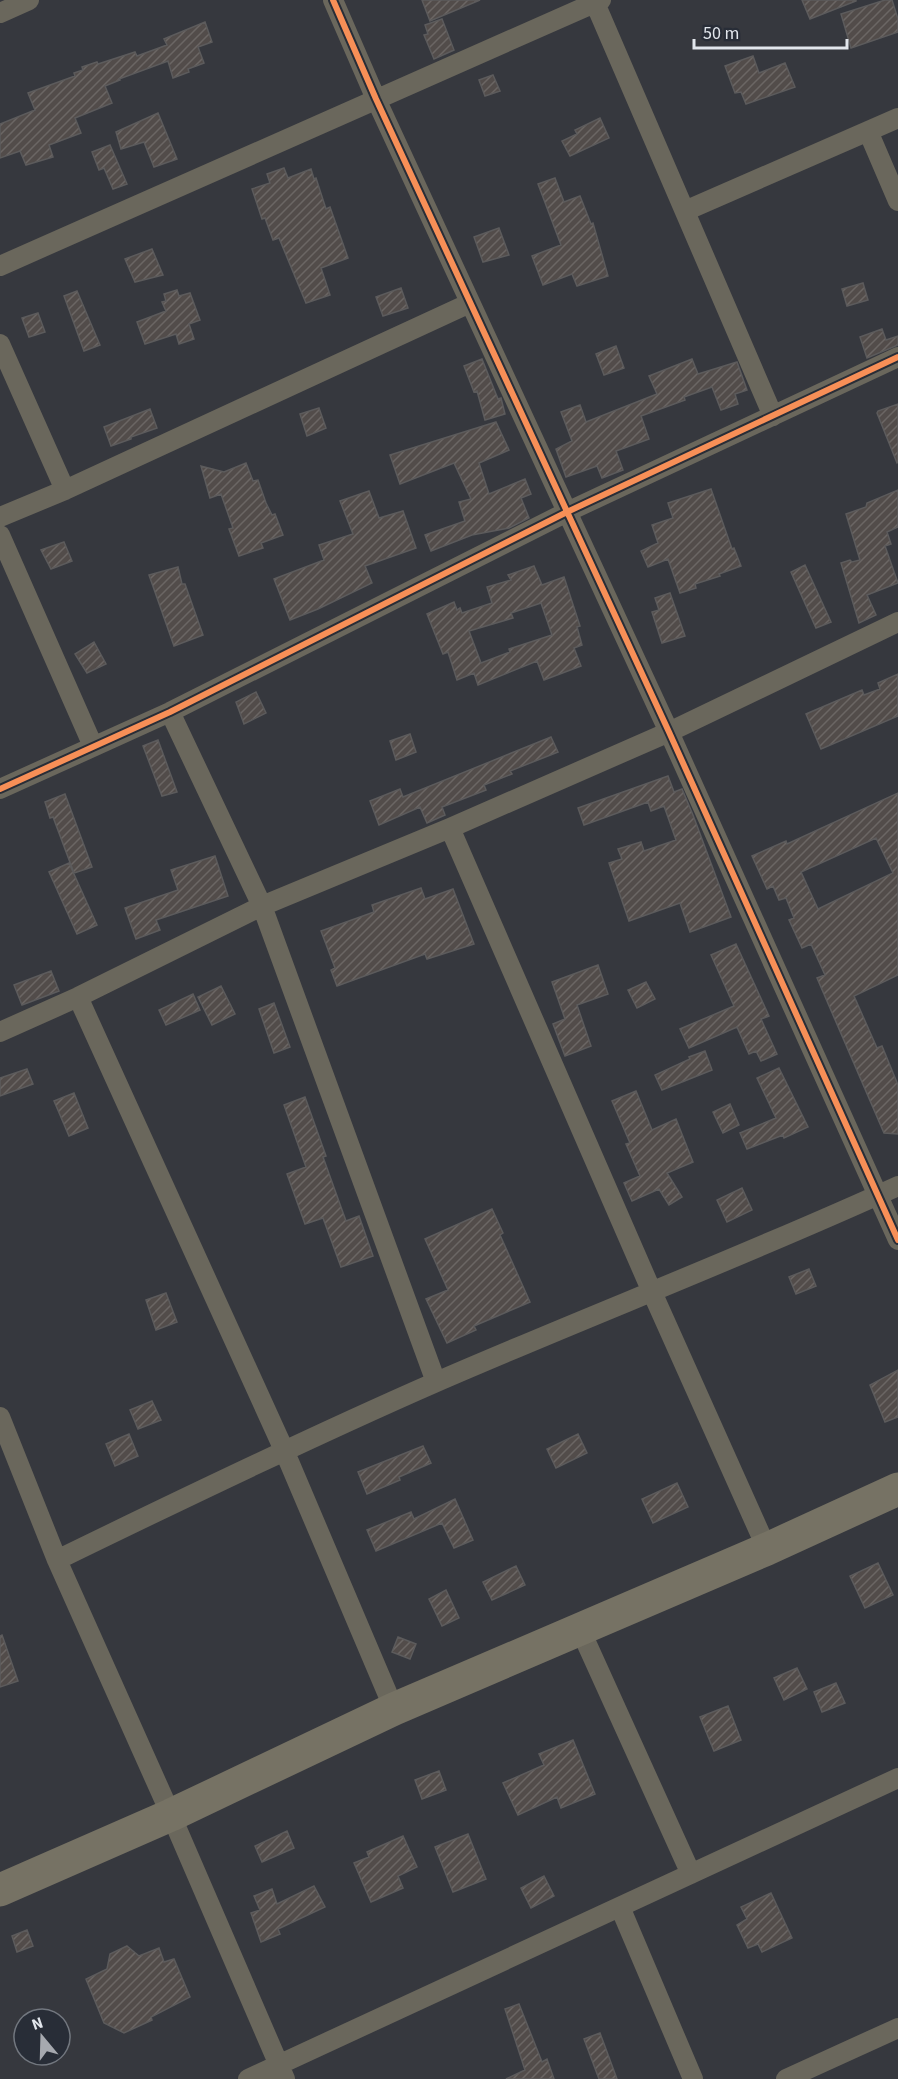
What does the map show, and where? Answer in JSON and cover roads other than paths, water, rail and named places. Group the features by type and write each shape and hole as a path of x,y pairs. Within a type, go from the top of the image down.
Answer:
{"highway":[{"path":"0,1890 171,1815 394,1709 767,1549 898,1489"}],"street":[{"path":"0,13 29,0"},
{"path":"333,0 376,99 669,732 898,1240"},
{"path":"0,266 598,1 773,416"},
{"path":"685,211 898,118"},
{"path":"868,131 898,201"},
{"path":"0,517 470,303"},
{"path":"0,345 65,489"},
{"path":"0,789 170,712 567,512 898,357"},
{"path":"0,535 93,746"},
{"path":"0,1032 78,997 262,906 450,828 669,732 898,622"},
{"path":"170,712 262,906 436,1382"},
{"path":"450,828 652,1292 767,1549"},
{"path":"78,997 284,1450 394,1709"},
{"path":"57,1560 284,1450 436,1382 898,1186"},
{"path":"0,1417 57,1560 282,2072"},
{"path":"580,1629 691,1874"},
{"path":"248,2079 282,2072 620,1907 898,1778"},
{"path":"620,1907 693,2079"},
{"path":"791,2078 898,2028"}]}
